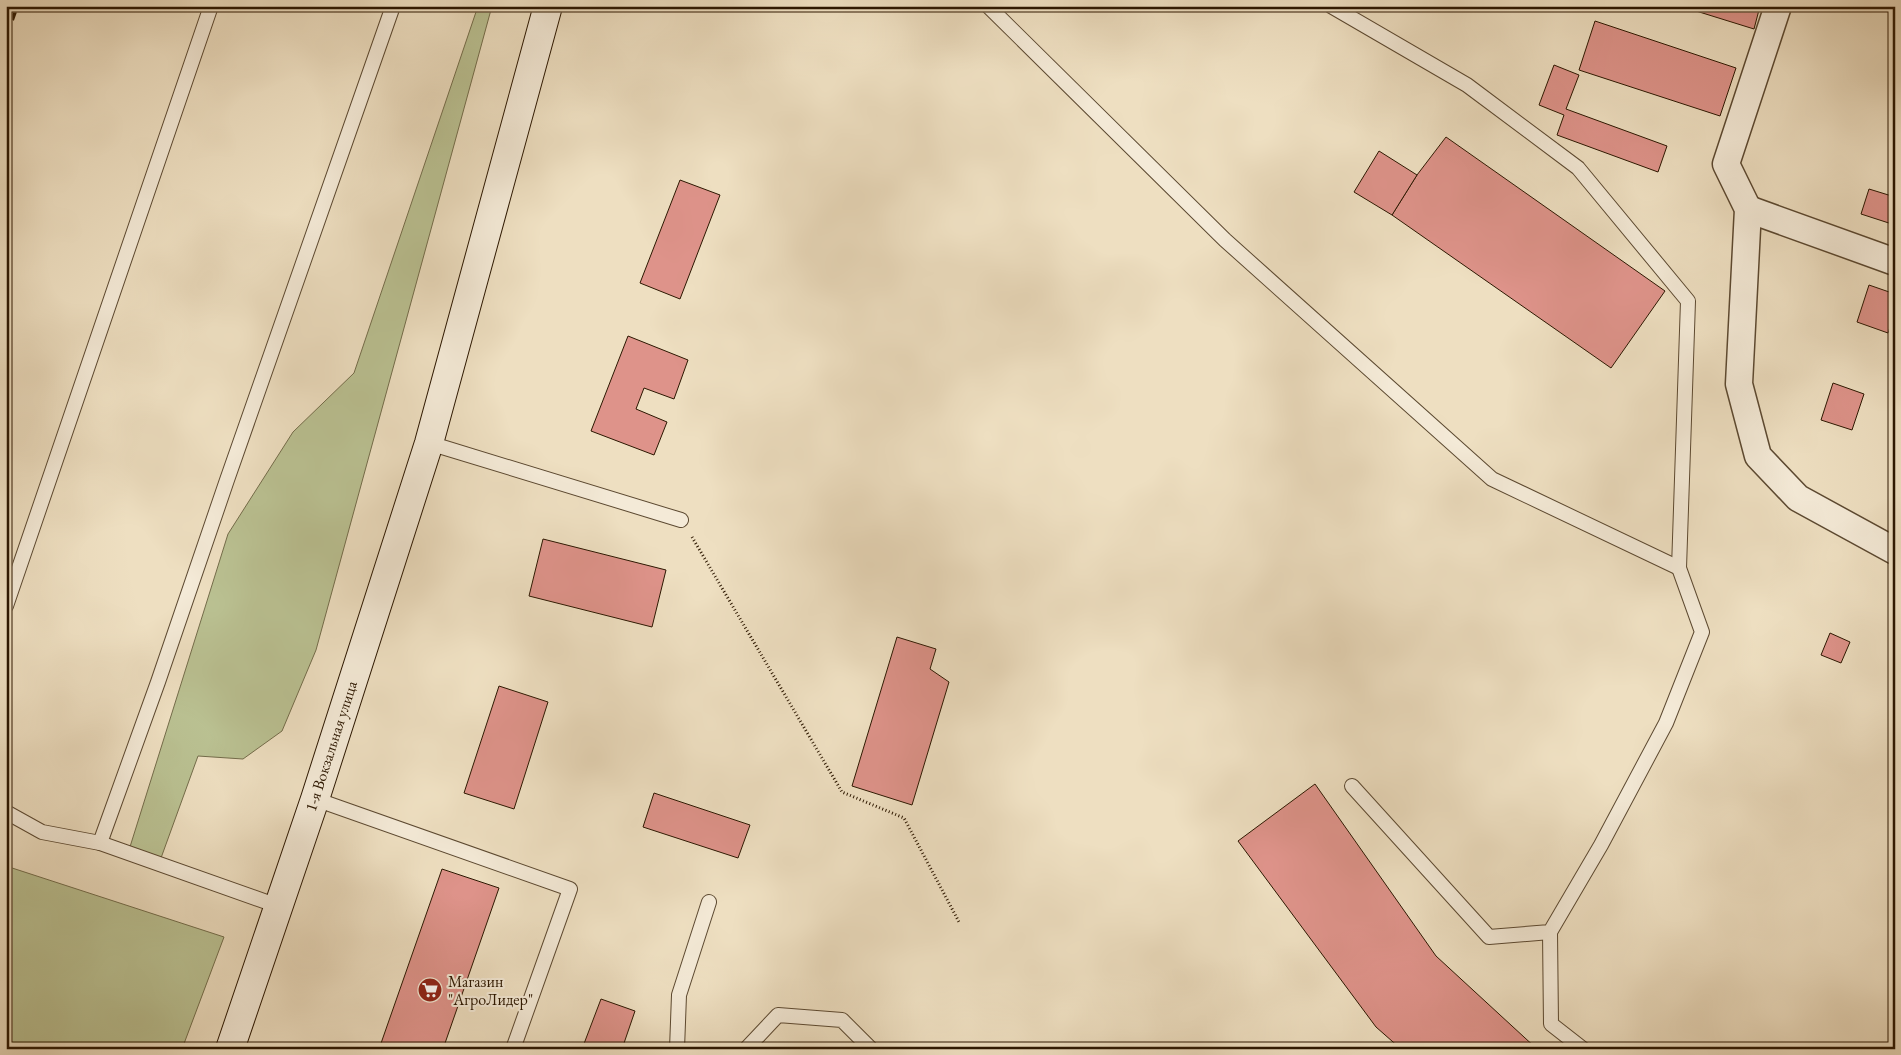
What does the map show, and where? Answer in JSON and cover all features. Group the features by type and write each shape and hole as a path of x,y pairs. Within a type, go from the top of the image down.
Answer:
{"main road":[{"name":"1-я Вокзальная улица","path":"230,1049 315,799 428,442 548,6"}],"street":[{"path":"1778,6 1726,164 1748,209 1739,384 1758,456 1798,498 1895,551"},
{"path":"1748,209 1895,262"}],"lane":[{"path":"6,606 211,6"},
{"path":"100,843 158,682 393,6"},
{"path":"988,6 1225,240 1492,479 1678,568"},
{"path":"1331,6 1467,85 1578,168 1688,301 1678,568 1702,632 1666,723 1601,844 1550,932 1551,1024 1583,1049"},
{"path":"428,442 681,520"},
{"path":"1352,786 1489,937 1550,932"},
{"path":"315,799 570,889 513,1049"},
{"path":"6,812 42,832 100,843 278,906"},
{"path":"677,1049 679,995 709,902"},
{"path":"746,1049 778,1015 842,1020 871,1049"}],"path":[{"path":"681,520 842,792 904,818 959,922"}],"green space":[{"path":"478,6 492,6 316,650 282,731 243,759 198,756 161,858 129,850 228,534 293,432 354,373"},
{"path":"6,866 224,937 182,1049 6,1049"}],"building":[{"path":"1680,6 1760,6 1754,29"},
{"path":"1595,21 1736,68 1720,116 1579,70"},
{"path":"1554,65 1579,75 1566,109 1667,146 1658,172 1557,135 1564,115 1539,105"},
{"path":"1446,137 1665,291 1611,368 1392,215 1417,175"},
{"path":"1379,151 1417,175 1392,215 1354,192"},
{"path":"680,180 720,195 680,299 640,283"},
{"path":"1869,189 1895,197 1895,225 1861,214"},
{"path":"1869,285 1895,294 1895,312 1888,333 1857,322"},
{"path":"628,336 688,360 674,399 644,388 636,409 667,422 654,455 591,431"},
{"path":"1833,383 1864,394 1852,430 1821,420"},
{"path":"543,539 666,570 652,627 529,596"},
{"path":"1830,633 1850,642 1841,663 1821,655"},
{"path":"897,637 936,649 930,669 949,682 912,805 852,786"},
{"path":"499,686 548,702 514,809 464,793"},
{"path":"1315,784 1436,956 1537,1049 1401,1049 1376,1027 1238,841"},
{"path":"654,793 750,825 738,858 643,827"},
{"path":"442,869 499,888 443,1049 379,1049"},
{"path":"601,999 635,1011 622,1049 582,1049"}],"railway":[{"path":"6,37 17,6"}],"place":[{"name":"Магазин \"АгроЛидер\"","path":"430,990"}]}
